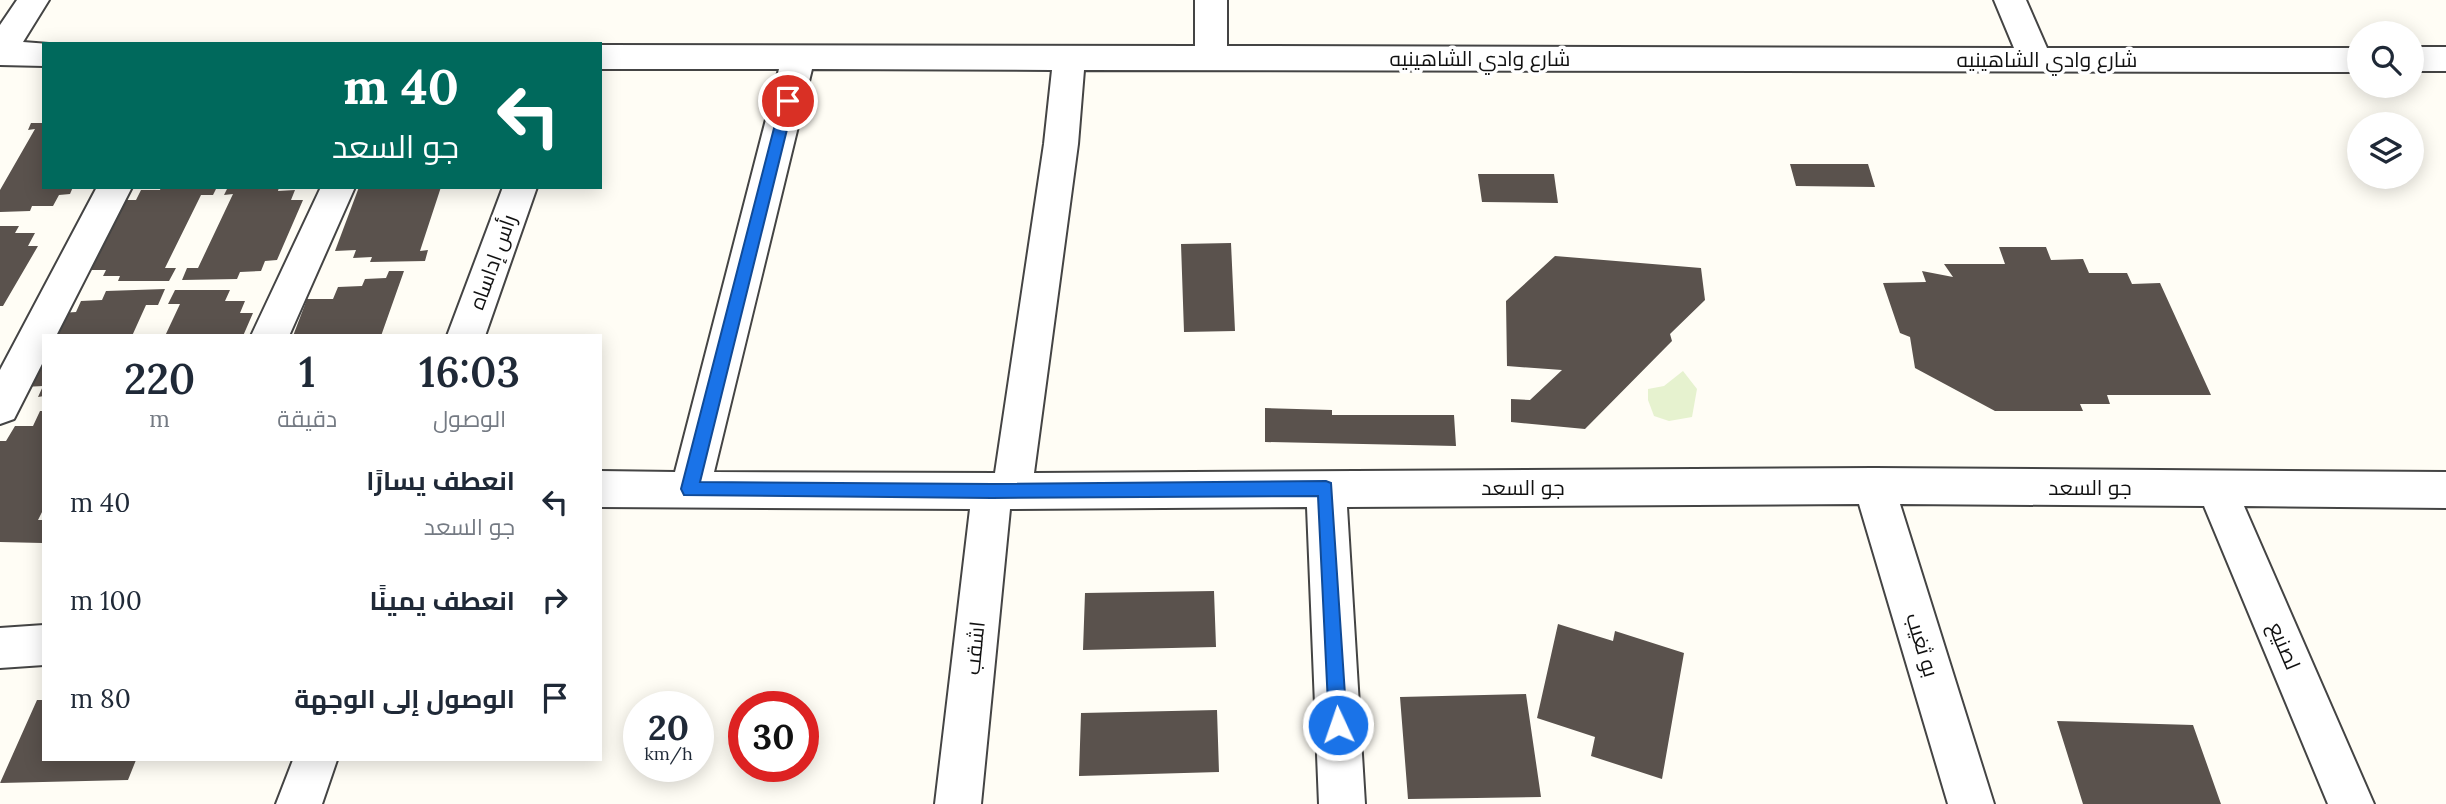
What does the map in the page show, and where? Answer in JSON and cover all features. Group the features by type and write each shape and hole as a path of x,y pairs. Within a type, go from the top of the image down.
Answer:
{"street":[{"path":"33,0 0,52 42,54"},
{"path":"1211,0 1211,59"},
{"path":"2010,0 2036,60"},
{"name":"شارع وادي الشاهينيه","path":"602,57 2347,60"},
{"path":"690,489 797,58"},
{"name":"اشقب","path":"958,804 1002,491 1059,157 1069,59"},
{"path":"2424,60 2446,60"},
{"path":"0,407 113,189"},
{"path":"271,334 337,189"},
{"name":"رأس إداساه","path":"467,334 519,189"},
{"name":"جو السعد","path":"602,489 1002,491 1874,486 2446,489"},
{"name":"بو ثغيب","path":"1874,486 1970,804"},
{"path":"1326,488 1342,804"},
{"name":"لصنيع","path":"2217,488 2351,804"},
{"path":"0,648 42,645"},
{"path":"299,804 315,761"}],"green space":[{"path":"1683,371 1697,389 1692,417 1669,421 1654,416 1648,400 1648,389 1664,386"}],"building":[{"path":"31,123 42,123 42,189 72,189 70,194 59,195 53,206 32,206 30,211 0,212 0,190 35,129 28,130"},
{"path":"1790,164 1868,164 1875,187 1796,186"},
{"path":"1478,174 1554,174 1558,203 1482,202"},
{"path":"216,189 213,195 201,195 165,268 176,268 169,281 118,281 120,276 103,276 106,270 85,270 124,200 136,200 141,190"},
{"path":"227,189 295,190 291,200 303,200 277,260 265,261 261,271 240,272 237,279 182,280 187,268 198,268 233,194 224,195"},
{"path":"358,189 440,189 420,251 428,250 425,261 370,262 372,257 353,258 356,250 335,251"},
{"path":"0,226 19,226 15,233 35,233 28,246 38,246 3,306 0,306"},
{"path":"1231,243 1235,331 1184,332 1181,244"},
{"path":"1999,247 2046,247 2051,260 2083,259 2089,273 2127,273 2132,284 2160,283 2211,395 2107,395 2110,404 2080,404 2083,411 1995,411 1915,368 1910,337 1900,333 1883,283 1926,282 1922,271 1953,277 1944,264 2005,264"},
{"path":"1555,256 1701,268 1705,300 1670,334 1672,341 1585,429 1511,422 1511,399 1530,400 1562,370 1507,366 1506,301"},
{"path":"389,271 404,271 382,334 294,334 307,299 333,299 338,287 362,286 365,279 386,278"},
{"path":"165,289 158,305 146,305 133,334 50,334 61,313 76,312 81,301 102,300 106,291"},
{"path":"175,290 230,290 225,301 245,301 240,313 253,313 244,334 166,334 180,304 168,304"},
{"path":"42,351 42,386 24,387"},
{"path":"1265,408 1332,410 1332,415 1454,415 1456,446 1265,442"},
{"path":"42,411 42,512 38,520 42,520 42,543 0,542 0,441 6,441 15,426 33,426"},
{"path":"1214,591 1216,647 1083,650 1085,593"},
{"path":"1558,624 1613,641 1615,631 1684,653 1662,779 1591,756 1595,737 1537,718"},
{"path":"1526,694 1541,797 1408,799 1400,697"},
{"path":"37,700 42,700 42,761 136,761 128,780 0,783"},
{"path":"1217,710 1219,772 1079,776 1081,713"},
{"path":"2057,721 2193,725 2221,804 2083,804"}],"route":[{"path":"788,101 699,442 690,489 992,491 1326,488 1338,725"}]}
